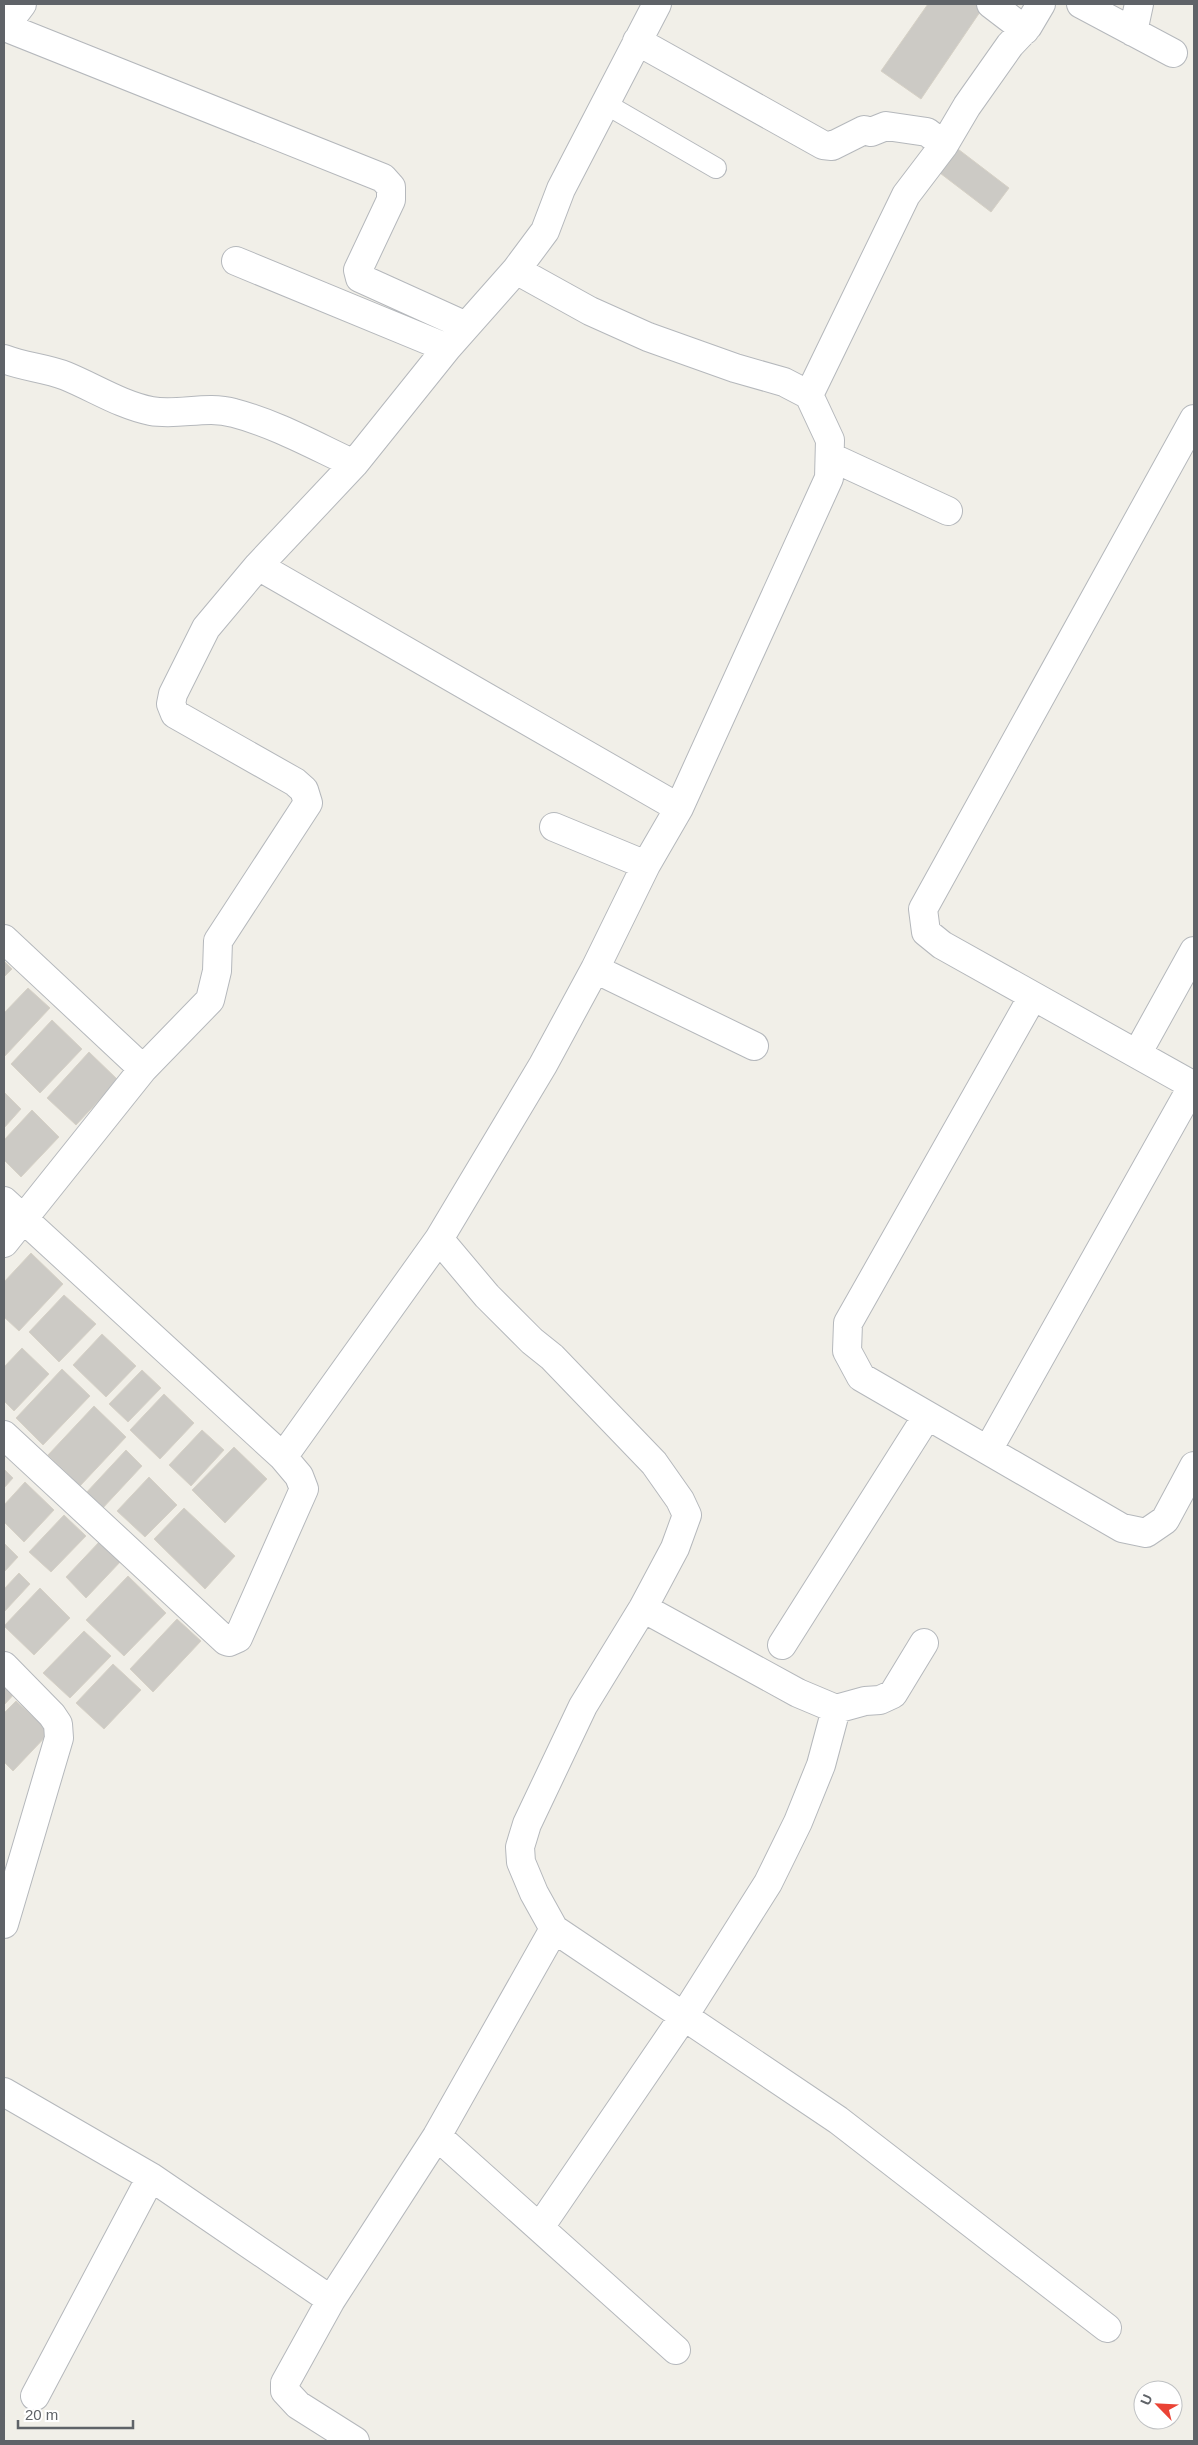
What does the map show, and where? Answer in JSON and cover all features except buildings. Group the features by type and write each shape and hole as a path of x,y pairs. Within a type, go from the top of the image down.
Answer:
{"street":[{"path":"22,4 4,28 384,178 391,187 391,200 358,270 360,278 466,326"},
{"path":"4,1243 143,1069 210,1000 217,971 218,941 308,803 304,790 295,782 175,714 172,704 182,674 206,628 258,566 354,464 447,348 516,270 545,231 561,189 604,102 657,4"},
{"path":"992,4 1025,30"},
{"path":"809,395 906,195 944,145 951,131 1000,60 1025,30 1041,4"},
{"path":"1081,4 1173,53"},
{"path":"1133,32 1139,4"},
{"path":"637,41 823,145 832,146 864,130 871,132 886,126 927,132 944,145"},
{"path":"236,261 447,348"},
{"path":"283,1457 439,1239 543,1065 595,968 646,865 679,808 829,478 831,457 828,433 809,395 784,382 735,368 648,337 590,311 516,270"},
{"path":"4,359 64,376 128,405 172,414 214,409 233,412 257,420 354,464"},
{"path":"988,1450 1194,1086 942,945 926,932 923,909 1194,419"},
{"path":"831,457 948,512"},
{"path":"258,566 679,808"},
{"path":"554,827 646,865"},
{"path":"4,939 143,1069"},
{"path":"1137,1054 1194,951"},
{"path":"595,968 754,1046"},
{"path":"1033,996 848,1323 847,1351 861,1377 1122,1528 1146,1532 1165,1520 1194,1466"},
{"path":"4,1201 23,1221 283,1457 303,1482 304,1489 238,1638 229,1642 4,1435"},
{"path":"439,1239 487,1296 532,1342 552,1357 654,1463 685,1508 686,1522 675,1548 643,1608 583,1706 527,1824 520,1847 521,1862 534,1893 554,1929 838,2120 1106,2328"},
{"path":"782,1645 927,1416"},
{"path":"643,1608 798,1693 836,1709 865,1701 880,1700 893,1694 924,1643"},
{"path":"4,1666 52,1715 59,1730 59,1738 11,1872 4,1924"},
{"path":"540,2227 684,2016 768,1883 798,1822 821,1765 836,1709"},
{"path":"355,2441 298,2405 285,2391 285,2383 331,2300 437,2136 554,1929"},
{"path":"4,2092 151,2177 331,2300"},
{"path":"437,2136 676,2350"},
{"path":"35,2396 151,2177"}],"lane":[{"path":"604,102 716,168"}]}
